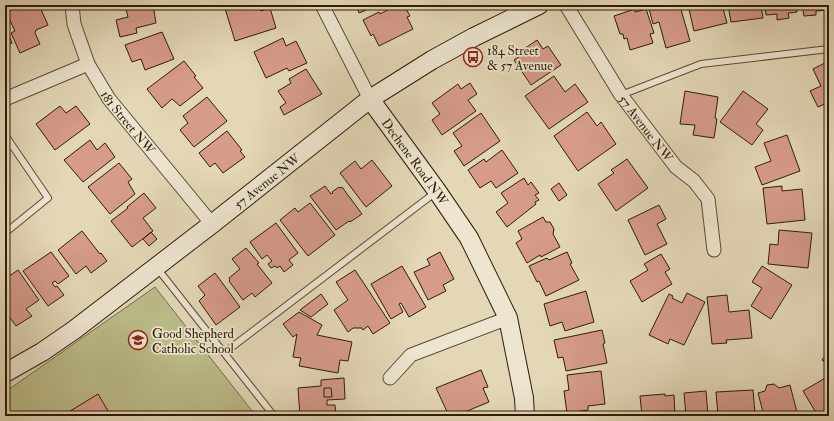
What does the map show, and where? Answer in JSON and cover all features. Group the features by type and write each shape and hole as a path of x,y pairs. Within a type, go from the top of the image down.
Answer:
{"street":[{"name":"181 Street NW","path":"72,5 74,24 88,64 109,99 212,224"},
{"name":"Dechene Road NW","path":"322,5 370,100 437,191 469,238 508,318 524,398 525,416"},
{"name":"57 Avenue NW","path":"5,373 42,352 74,330 370,100 432,60 474,37 539,5"},
{"name":"57 Avenue NW","path":"566,5 621,95 676,167 694,180 708,199 714,250"},
{"path":"5,99 88,64"},
{"path":"390,378 411,355 508,318"}],"lane":[{"path":"621,95 702,64 829,49"},
{"path":"5,135 48,198 5,233"},
{"path":"224,353 437,191"},
{"path":"156,267 274,416"}],"green space":[{"name":"Good Shepherd Catholic School","path":"155,287 256,416 5,416 5,392"}],"building":[{"path":"22,5 39,5 48,25 36,30 35,33 40,44 20,53 11,33 15,31 6,12"},
{"path":"125,5 153,5 156,23 136,28 137,33 120,37 116,20 128,17"},
{"path":"224,5 259,5 261,11 270,8 276,28 235,41"},
{"path":"356,5 378,5 359,13"},
{"path":"397,5 404,5 410,16 407,17 413,29 379,46 373,34 371,36 363,20 379,12 380,14"},
{"path":"648,5 667,5 668,10 680,6 690,41 666,48 659,22 653,24"},
{"path":"688,5 722,5 727,23 694,31"},
{"path":"728,5 761,5 763,18 731,22"},
{"path":"765,5 796,5 797,12 788,13 789,18 777,20 777,14 766,15"},
{"path":"802,5 829,5 829,10 816,11 816,15 804,16"},
{"path":"635,9 635,12 646,9 654,33 650,34 653,43 630,50 627,38 624,39 623,34 620,34 614,16"},
{"path":"5,26 12,43 5,46"},
{"path":"162,32 174,59 145,70 141,59 132,62 125,45"},
{"path":"283,38 286,46 296,41 307,63 289,71 287,68 266,78 254,52"},
{"path":"537,40 543,49 548,46 561,65 531,85 514,60 526,52 524,49"},
{"path":"184,61 203,88 180,106 172,99 162,108 147,89"},
{"path":"829,61 829,102 818,107 810,91 821,86 813,69"},
{"path":"306,69 322,94 284,115 280,107 286,103 278,91 291,83 289,79"},
{"path":"554,76 565,92 575,84 588,102 549,129 525,96"},
{"path":"470,83 477,94 468,100 476,111 442,135 432,120 440,114 432,103 458,84 461,89"},
{"path":"685,91 718,97 714,138 693,135 695,125 680,124"},
{"path":"743,91 768,109 756,124 763,130 752,145 720,122"},
{"path":"207,97 227,121 194,147 180,130 188,123 183,116"},
{"path":"60,106 66,113 76,106 90,124 55,150 36,124"},
{"path":"587,112 597,126 601,122 616,144 578,171 554,136"},
{"path":"481,113 500,141 464,166 454,151 462,146 453,133"},
{"path":"227,131 242,150 240,151 245,157 223,173 215,163 210,167 199,153"},
{"path":"787,135 800,171 762,185 755,167 771,161 764,143"},
{"path":"90,140 97,150 105,143 115,157 83,182 64,160"},
{"path":"502,150 518,173 496,188 491,181 480,188 468,170 484,159 486,162"},
{"path":"627,159 648,188 616,211 598,184 614,173 611,170"},
{"path":"372,160 392,186 366,207 340,173 355,161 361,169"},
{"path":"119,163 132,179 128,182 135,194 110,214 88,187"},
{"path":"524,178 528,185 531,182 539,193 535,195 539,200 507,227 496,212 508,203 501,193"},
{"path":"559,183 567,195 559,201 551,189"},
{"path":"325,186 331,194 339,187 342,187 362,214 336,230 310,196"},
{"path":"782,186 782,191 802,189 805,220 767,224 763,188"},
{"path":"144,193 156,208 143,218 153,231 132,247 111,221"},
{"path":"310,203 335,235 308,256 280,220 295,208 298,212"},
{"path":"659,205 666,219 657,224 667,244 645,255 628,220"},
{"path":"543,217 546,222 550,222 554,229 553,234 560,247 541,257 540,255 527,263 516,243 522,239 518,231"},
{"path":"276,223 298,253 289,260 293,265 284,272 280,266 277,268 275,266 271,268 268,264 272,261 267,255 262,259 250,242"},
{"path":"779,230 812,233 808,268 768,264 770,244 778,245"},
{"path":"82,231 107,261 91,273 86,266 76,274 58,250"},
{"path":"151,232 157,239 149,246 143,239"},
{"path":"246,248 259,263 257,264 272,283 255,297 252,293 243,300 229,281 229,278 240,269 232,259"},
{"path":"51,252 69,276 58,284 55,281 52,283 55,287 57,286 64,295 48,306 23,271"},
{"path":"440,252 454,279 443,285 446,291 428,300 414,272 430,265 427,259"},
{"path":"567,252 572,263 570,264 579,280 546,296 539,281 537,282 529,266 547,258 549,260"},
{"path":"661,254 670,269 665,272 672,284 642,302 630,281 648,270 644,264"},
{"path":"402,266 426,307 409,317 401,303 399,304 403,312 391,319 371,284"},
{"path":"762,266 792,285 771,319 751,306 762,288 752,282"},
{"path":"18,270 39,300 26,309 32,316 16,326 5,311 5,279"},
{"path":"355,270 390,323 373,334 368,326 363,330 362,328 353,328 348,332 334,310 348,300 336,282"},
{"path":"215,273 240,307 216,325 199,301 205,295 198,286"},
{"path":"586,291 594,322 565,331 562,322 550,326 544,304"},
{"path":"687,293 705,302 684,345 670,339 668,344 649,335 669,294 673,296 672,298 682,303"},
{"path":"321,294 328,304 311,317 300,310"},
{"path":"727,295 729,312 749,310 752,338 726,340 727,343 712,344 707,297"},
{"path":"299,312 322,325 317,335 352,342 348,361 340,360 338,373 299,366 301,358 293,357 297,334 293,337 283,324"},
{"path":"602,330 607,363 566,371 563,357 558,358 554,340"},
{"path":"826,355 829,357 829,366 822,360"},
{"path":"481,370 488,387 483,388 489,402 455,416 449,416 436,388"},
{"path":"601,371 605,404 588,406 588,410 567,413 564,391 569,390 567,375"},
{"path":"827,377 829,380 829,413 825,416 818,416 803,391"},
{"path":"344,378 345,399 327,400 327,405 335,405 336,416 300,416 298,388 321,386 321,380"},
{"path":"774,384 779,388 790,385 798,416 764,416 758,393 765,391 767,385"},
{"path":"324,388 331,388 332,397 324,397"},
{"path":"753,390 755,413 742,416 718,416 716,392"},
{"path":"706,391 708,415 713,416 686,416 684,393"},
{"path":"98,394 111,416 62,416"},
{"path":"665,394 665,396 674,395 675,416 642,416 640,396"},
{"path":"488,413 488,416 469,416 469,415"}],"place":[{"name":"184 Street & 57 Avenue","path":"473,57"},
{"name":"Good Shepherd Catholic School","path":"138,340"}]}
